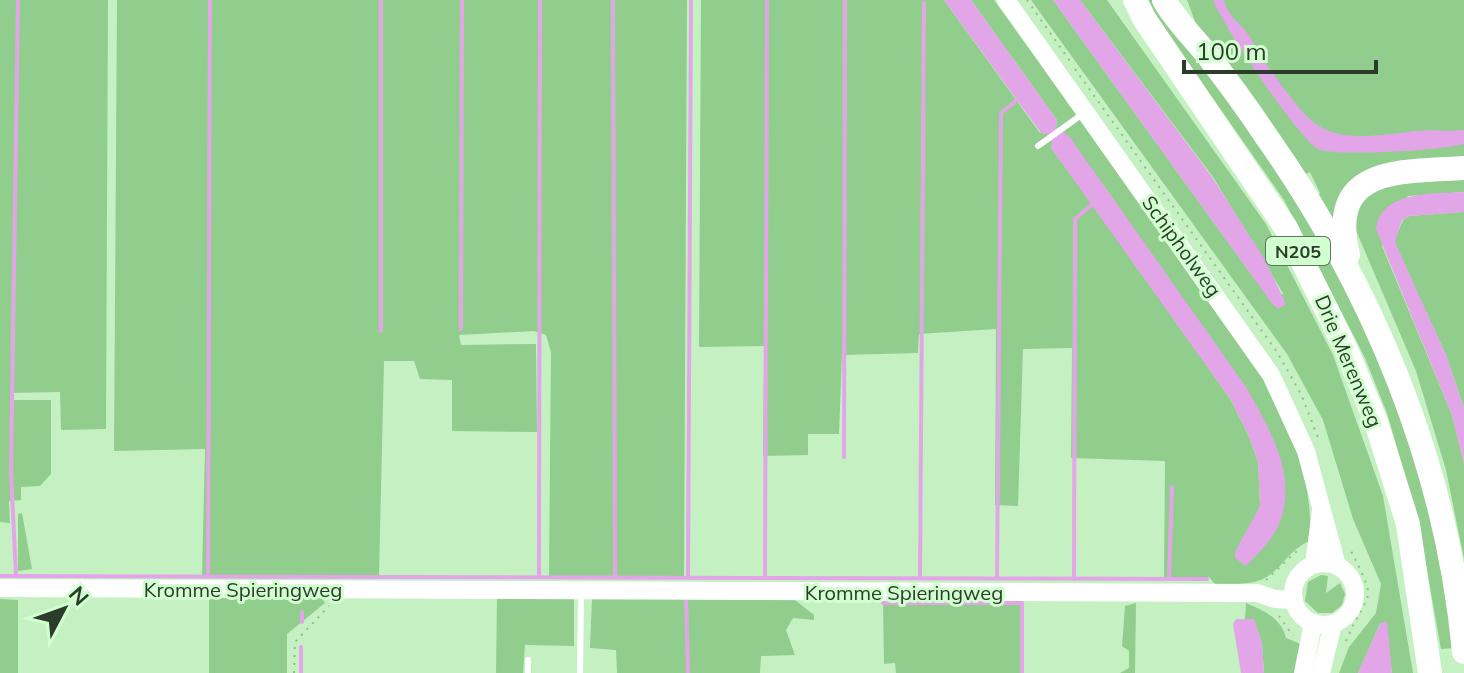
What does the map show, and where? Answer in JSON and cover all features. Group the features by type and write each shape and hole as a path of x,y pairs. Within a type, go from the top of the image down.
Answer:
{"highway":[{"name":"N205","path":"1117,0 1195,94"},
{"name":"Drie Merenweg","path":"1135,0 1286,228 1318,287 1376,422 1408,524 1430,673"},
{"name":"Drie Merenweg","path":"1164,0 1295,178 1352,273 1401,385 1425,458 1445,536 1464,652"},
{"name":"N205","path":"1180,0 1210,59"},
{"name":"N205","path":"1352,273 1342,228 1343,216 1359,187 1379,176 1464,168"}],"street":[{"name":"Schipholweg","path":"1006,0 1271,375 1306,451 1321,511 1331,534 1337,566"},
{"name":"Schipholweg","path":"1314,564 1321,511"},
{"path":"1314,564 1337,566 1352,581 1354,602 1342,619 1333,624 1313,623 1300,614 1294,592 1314,564"},
{"name":"Kromme Spieringweg","path":"0,588 1256,588 1276,584 1294,592"},
{"path":"1303,673 1313,623"},
{"path":"1321,673 1333,624"}],"lane":[{"path":"1038,146 1086,112"},
{"path":"580,673 581,590"},
{"path":"528,660 528,673"}],"path":[{"path":"1256,588 1300,548 1316,543"},
{"path":"294,673 295,642 329,606"},
{"path":"1279,616 1291,635 1310,642"}],"green space":[{"path":"0,0 108,0 106,429 61,430 60,392 11,393 13,425 13,400 51,400 51,474 40,486 21,487 21,500 9,501 10,523 0,522"},
{"path":"117,0 687,0 684,576 549,576 551,352 546,335 534,331 459,335 461,345 536,344 537,432 452,431 452,380 420,379 414,361 384,361 379,576 202,575 205,449 114,451"},
{"path":"701,0 944,0 1040,133 1047,133 1053,141 1052,148 1231,400 1258,461 1260,506 1235,558 1283,469 1056,127 1057,120 971,0 994,0 1257,367 1282,413 1300,462 1310,514 1310,541 1294,551 1271,574 1251,582 1215,584 1209,577 1164,578 1165,461 1071,458 1072,348 1023,349 1018,506 995,505 996,329 919,334 918,353 842,355 839,434 808,434 808,455 763,456 764,346 699,347"},
{"path":"1031,0 1053,0 1256,281 1284,295 1213,177 1080,0 1107,0 1266,224 1333,355 1383,496 1413,673 1392,673 1386,622 1380,624 1358,673 1339,673 1349,647 1376,613 1381,584 1353,519 1323,420 1287,354"},
{"path":"1144,0 1160,0 1200,57 1278,173 1347,293 1377,356 1423,487 1454,648 1441,649 1418,520 1387,413 1365,358 1284,200"},
{"path":"1187,0 1464,0 1464,161 1394,166 1336,229 1317,198 1320,193 1310,172 1306,174 1196,24"},
{"path":"1464,173 1464,192 1408,196 1382,246 1452,415 1464,464 1464,559 1446,470 1416,371 1355,228 1356,214 1369,189"},
{"path":"1464,212 1464,408 1446,355 1394,242 1403,220 1409,216"},
{"path":"22,513 32,569 18,571 18,514"},
{"path":"1321,575 1328,576 1326,593 1340,583 1345,594 1342,605 1332,613 1318,613 1305,601 1308,582"},
{"path":"209,596 322,598 325,603 287,634 287,673 209,673"},
{"path":"497,598 574,599 574,646 525,645 523,673 496,673"},
{"path":"592,598 795,600 814,615 814,620 793,618 786,630 795,655 761,656 760,673 617,673 616,650 590,648"},
{"path":"0,599 18,600 18,673 0,673"},
{"path":"883,603 1022,603 1022,673 896,673 895,663 884,664"},
{"path":"1136,603 1135,673 1120,673 1129,668 1129,651 1122,646 1125,606"},
{"path":"1246,603 1276,620 1286,638 1303,645 1295,673 1264,673 1262,643 1254,620 1245,619"}],"shaded area":[{"path":"944,0 971,0 1057,120 1056,127 1069,136 1246,387 1263,418 1283,468 1285,504 1274,534 1246,566 1235,558 1235,552 1260,506 1258,461 1231,400 1051,148 1052,141 1047,134 1041,133"},
{"path":"1053,0 1080,0 1212,177 1265,260 1286,304 1278,309 1271,302"},
{"path":"1213,0 1224,0 1231,15 1248,34 1297,105 1310,120 1324,129 1359,136 1421,130 1464,130 1464,144 1390,152 1318,149 1308,141 1261,79"},
{"path":"1464,192 1464,212 1409,216 1402,220 1395,242 1446,355 1464,408 1464,464 1452,415 1376,229 1380,216 1398,201 1424,194"},
{"path":"1236,619 1254,619 1262,643 1264,673 1241,673 1233,624"},
{"path":"1387,621 1392,673 1358,673 1380,624"}],"waterway":[{"path":"16,576 11,471 18,0"},
{"path":"208,576 210,0"},
{"path":"381,0 381,331"},
{"path":"461,329 462,0"},
{"path":"539,577 540,0"},
{"path":"613,0 615,577"},
{"path":"688,577 691,0"},
{"path":"765,578 767,0"},
{"path":"844,457 845,0"},
{"path":"920,578 924,3"},
{"path":"997,578 1001,113 1017,100"},
{"path":"1074,579 1075,219 1093,204"},
{"path":"1169,579 1172,487"},
{"path":"0,576 1207,579"},
{"path":"686,598 688,673"},
{"path":"883,603 1022,603 1022,673"},
{"path":"302,612 302,622"},
{"path":"301,647 301,673"}]}
